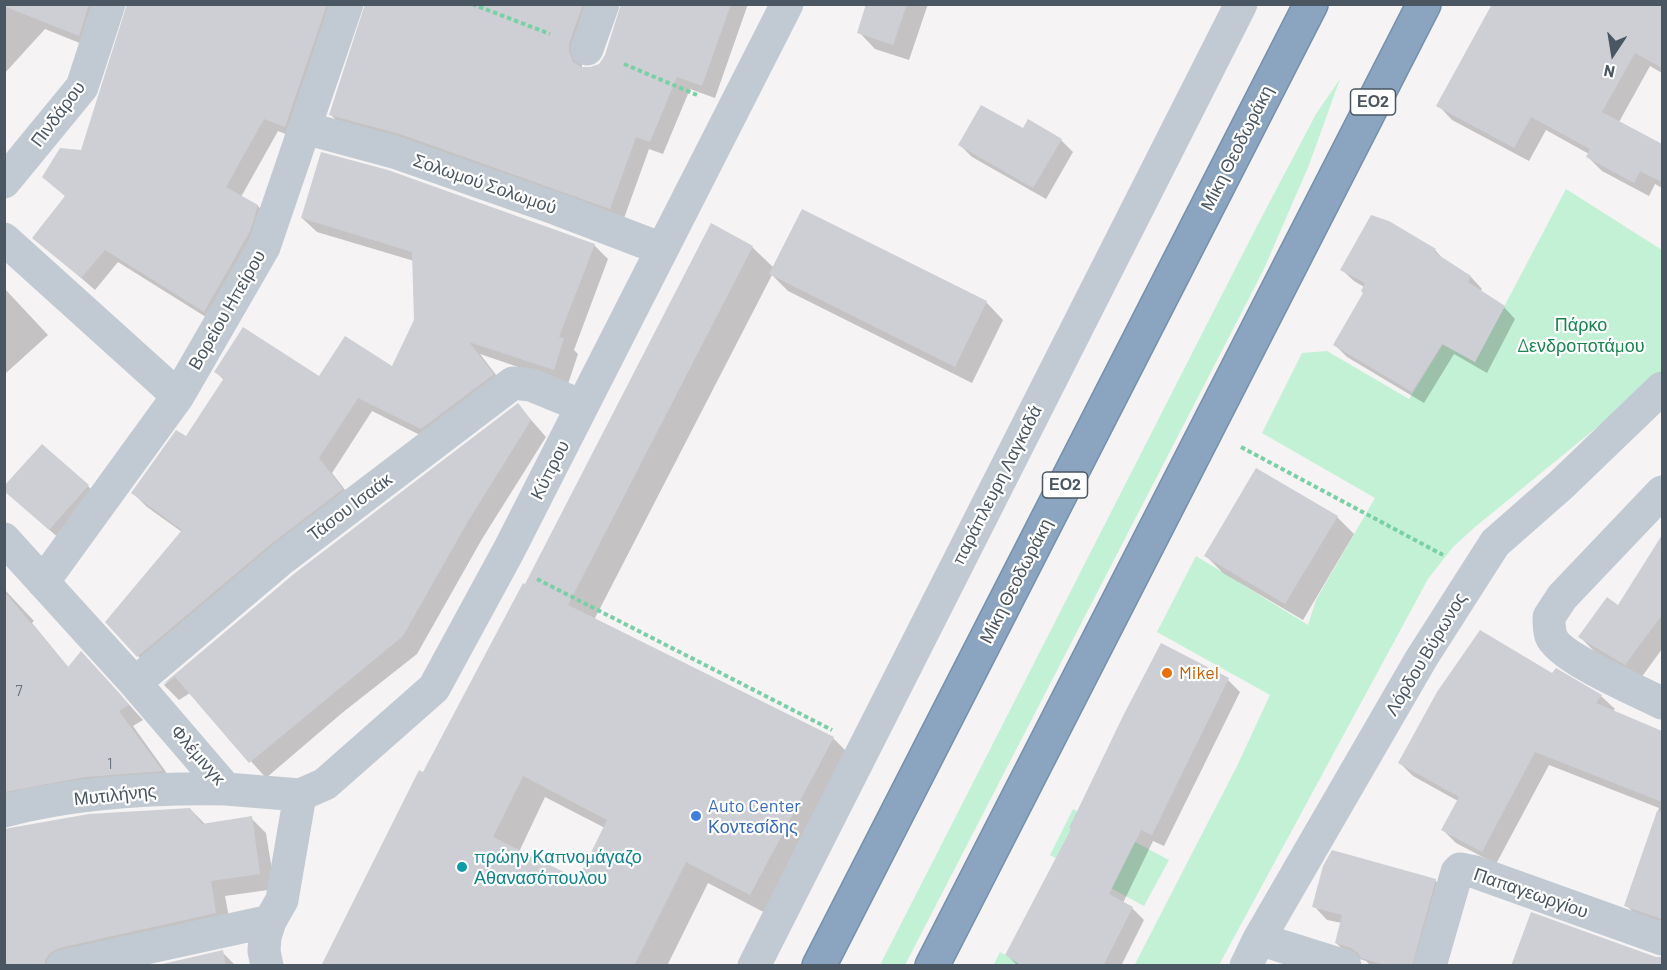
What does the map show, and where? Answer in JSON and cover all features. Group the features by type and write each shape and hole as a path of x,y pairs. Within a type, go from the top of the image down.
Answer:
{"highway":[{"name":"Μίκη Θεοδωράκη","path":"819,966 1311,4"},
{"name":"ΕΟ2","path":"933,966 1424,4"}],"street":[{"name":"Πινδάρου","path":"4,182 82,87 110,4"},
{"name":"Βορείου Ηπείρου","path":"44,582 178,396 264,247 347,4"},
{"path":"587,49 603,4"},
{"name":"Κύπρου","path":"434,688 503,562 787,4"},
{"name":"παράπλευρη Λαγκαδά","path":"754,966 1241,4"},
{"name":"Σολωμού Σολωμού","path":"305,128 394,152 557,209 662,249"},
{"path":"4,238 178,396"},
{"name":"Τάσου Ισαάκ","path":"135,683 284,558 513,383 531,385 582,406"},
{"name":"Λόρδου Βύρωνος","path":"1252,952 1421,659 1495,543 1561,485 1662,388"},
{"path":"1662,492 1562,597 1549,617 1551,637 1561,648 1594,670 1662,702"},
{"name":"Φλέμινγκ","path":"4,539 135,683 226,789 300,795 325,784 434,688"},
{"name":"Μυτιλήνης","path":"4,811 22,806 104,795 189,788 226,789"},
{"path":"267,966 264,951 265,937 270,921 282,900 300,795"},
{"name":"Παπαγεωργίου","path":"1430,966 1457,872 1460,869 1475,872 1662,939"},
{"path":"63,966 270,921"},
{"path":"1252,952 1345,966"}],"path":[{"path":"1206,428 1476,572"},
{"path":"503,562 864,747"}],"green space":[{"path":"1340,79 1309,165 1263,271 905,965 880,965 1256,228 1316,114"},
{"name":"Πάρκο Δενδροποτάμου","path":"1566,189 1662,250 1662,374 1475,527 1453,547 1428,579 1219,965 1134,966 1236,768 1270,695 1157,632 1196,556 1308,625 1316,600 1375,498 1262,433 1302,353 1327,351 1409,399 1443,344 1475,362"},
{"path":"1073,809 1169,860 1144,906 1050,855"},
{"path":"1000,952 1023,965 993,966"}],"building":[{"path":"6,4 89,4 79,36 6,7"},
{"path":"127,4 327,4 285,127 264,119 226,187 258,205 250,231 204,312 105,250 81,278 32,238 65,196 42,177 60,148 81,150"},
{"path":"365,4 583,4 569,43 569,52 573,62 581,67 590,67 599,64 605,55 621,4 731,4 702,86 677,77 650,142 636,137 610,209 400,134 329,115"},
{"path":"866,4 907,4 893,45 857,33"},
{"path":"1492,4 1662,4 1662,68 1635,53 1602,112 1662,144 1662,182 1640,171 1634,183 1586,157 1590,149 1531,117 1514,148 1436,106"},
{"path":"981,105 1023,128 1028,119 1062,139 1033,188 958,145"},
{"path":"321,152 388,170 595,244 559,337 564,338 554,370 469,342 494,374 421,429 358,398 319,458 343,489 271,544 137,657 105,622 182,530 131,493 176,430 186,436 224,378 214,372 243,327 319,376 345,336 392,366 414,320 412,252 301,218"},
{"path":"802,209 987,301 955,367 769,274"},
{"path":"1371,215 1389,221 1436,249 1434,252 1471,276 1468,282 1505,306 1475,362 1442,344 1412,392 1333,345 1363,293 1361,291 1365,283 1340,270"},
{"path":"711,223 753,246 568,605 834,737 750,895 686,862 634,966 321,966 419,770 423,772 523,583 525,584","holes":["523,776 607,820 578,879 493,837"]},
{"path":"518,403 531,420 467,523 403,636 249,763 175,677 162,685 295,573"},
{"path":"42,444 89,485 49,530 4,491 4,486"},
{"path":"1256,468 1338,516 1285,604 1204,556"},
{"path":"1662,535 1662,615 1625,665 1578,637 1607,597 1618,605"},
{"path":"4,591 68,667 81,651 121,695 129,705 119,711 163,771 85,777 4,792"},
{"path":"1480,630 1552,673 1556,668 1602,695 1596,703 1662,731 1662,802 1535,752 1482,852 1441,830 1459,797 1398,763 1437,692"},
{"path":"1161,643 1229,678 1152,835 1141,830 1109,894 1133,907 1103,966 1022,966 1005,955 1071,829 1069,828 1124,714"},
{"path":"190,808 202,824 252,816 260,874 211,881 216,913 59,948 50,953 45,960 45,966 4,966 4,829 89,814"},
{"path":"1657,811 1662,812 1662,919 1624,906"},
{"path":"1332,850 1436,879 1412,966 1389,966 1361,958 1351,948 1335,943 1342,915 1312,907 1323,866"},
{"path":"1531,912 1656,957 1662,957 1662,966 1511,966"},
{"path":"223,950 226,966 154,966"}],"place":[{"name":"Mikel","path":"1167,673"},
{"name":"Auto Center Κοντεσίδης","path":"696,816"},
{"name":"πρώην Καπνομάγαζο Αθανασόπουλου","path":"462,867"}]}
